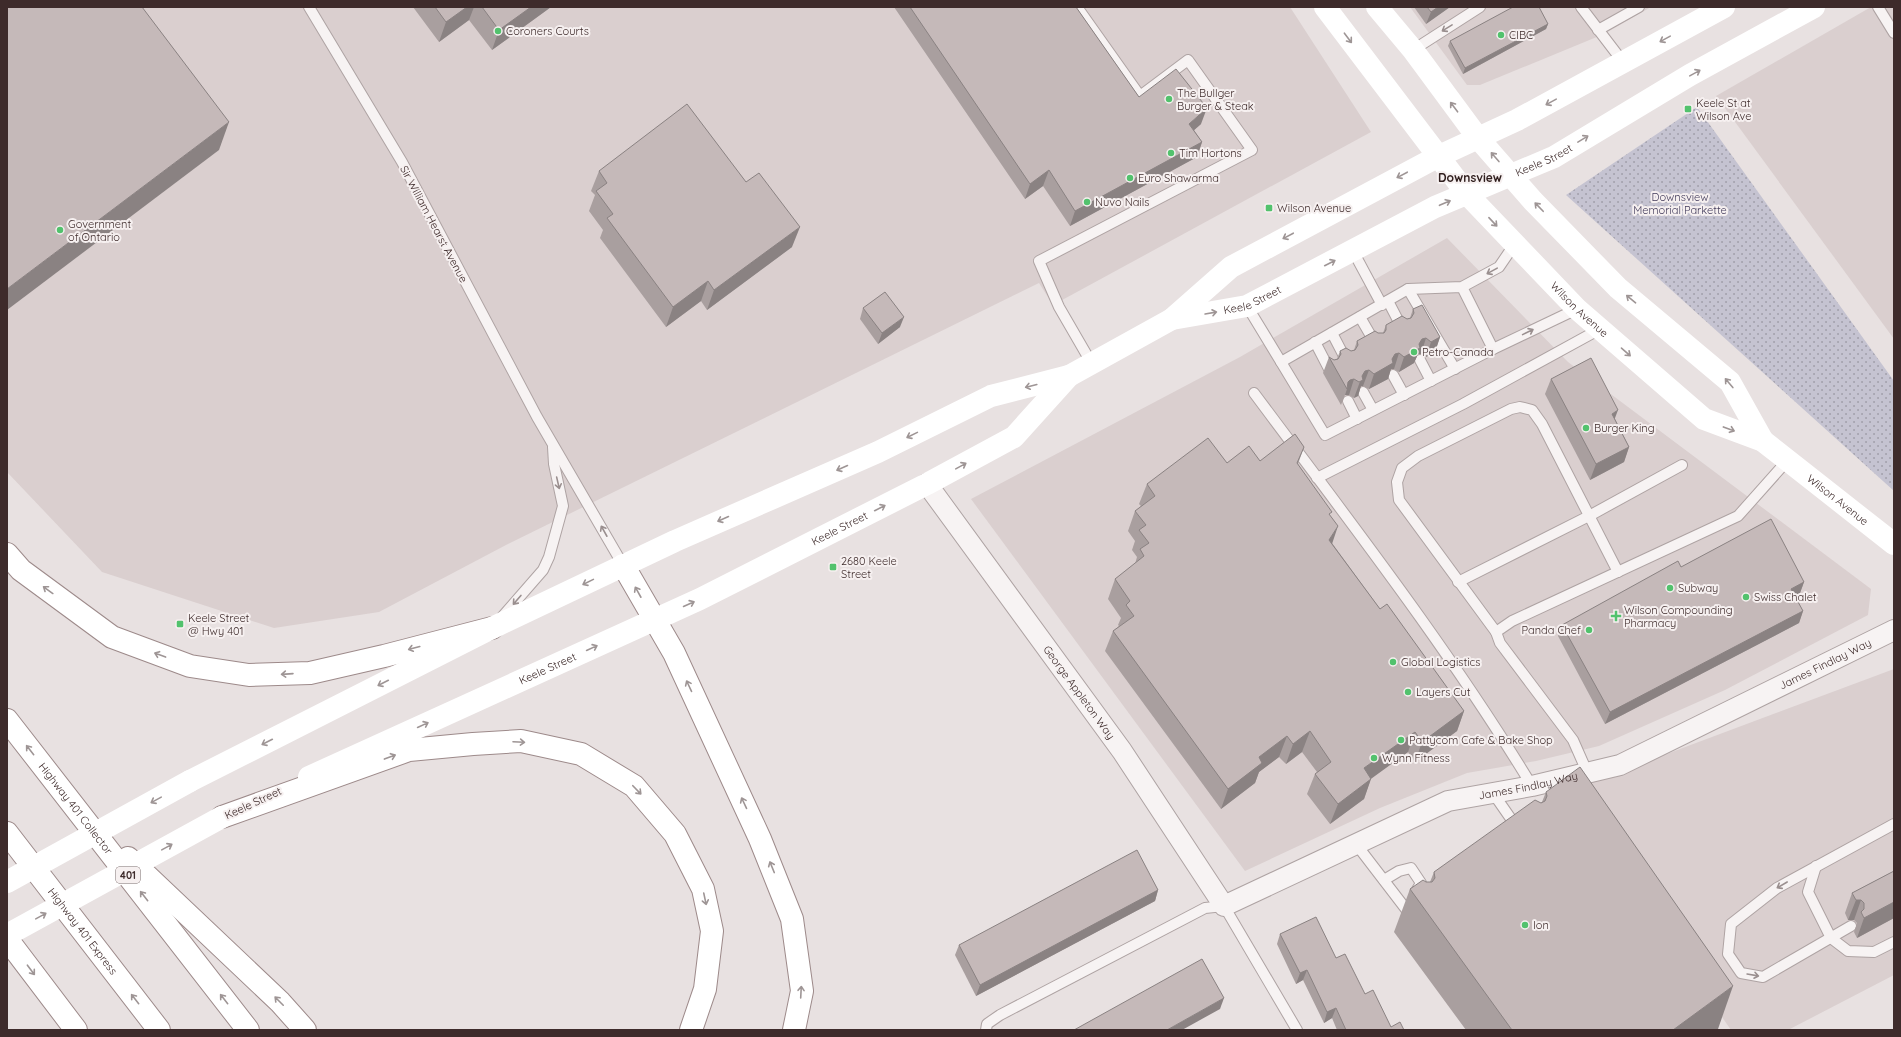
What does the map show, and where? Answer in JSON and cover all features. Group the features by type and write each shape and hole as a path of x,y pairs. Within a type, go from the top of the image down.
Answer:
{"main road":[{"name":"Wilson Avenue","path":"1325,7 1437,157 1467,194 1514,245 1577,309 1704,419 1763,441 1894,544"},
{"name":"Wilson Avenue","path":"1377,7 1413,50 1478,138 1533,201 1618,288 1730,382 1763,441"},
{"name":"Keele Street","path":"1172,319 1247,306 1353,252 1435,207 1554,157 1690,75 1814,7"},
{"name":"Keele Street","path":"7,882 190,782 492,628 623,565 878,452 991,396 1069,376 1172,319 1231,267 1437,157 1516,120 1623,62 1710,10"},
{"name":"Keele Street","path":"7,935 222,817 700,599 927,484 1014,437 1069,376"},
{"path":"7,554 21,570 112,637 190,666 249,675 310,673 384,656 492,628"},
{"path":"623,565 653,620 674,653 741,796 792,919 802,991 794,1030"},
{"name":"Highway 401 Collector","path":"7,720 248,1030"},
{"path":"222,817 409,750 521,741 580,754 634,786 675,834 703,889 712,931 705,989 691,1030"},
{"path":"77,810 280,1002 305,1030"},
{"name":"Highway 401 Express","path":"7,833 159,1030"},
{"path":"7,939 76,1030"}],"street":[{"name":"George Appleton Way","path":"927,484 1122,751 1224,906"},
{"name":"James Findlay Way","path":"1224,906 1448,801 1532,786 1588,774 1620,765 1894,630"}],"lane":[{"name":"Sir William Hearst Avenue","path":"309,7 402,162 553,445 623,565"},
{"path":"1077,7 1140,96 1188,60 1252,150 1039,261 1059,307 1092,364"},
{"path":"1413,50 1480,7"},
{"path":"1581,7 1623,62"},
{"path":"1598,30 1639,7"},
{"path":"1878,7 1894,33"},
{"path":"1281,362 1408,289 1462,287 1499,267 1514,245"},
{"path":"1353,252 1402,328"},
{"path":"1462,287 1493,349"},
{"path":"1408,289 1455,369"},
{"path":"1247,306 1325,435 1493,349 1577,309"},
{"path":"1360,317 1375,343"},
{"path":"1318,478 1463,404 1600,329"},
{"path":"1332,333 1346,360"},
{"path":"1315,342 1329,369"},
{"path":"1420,360 1431,381"},
{"path":"1393,375 1404,395"},
{"path":"1363,392 1373,410"},
{"path":"1254,393 1379,561 1499,733 1532,786"},
{"path":"1348,401 1357,418"},
{"path":"1588,774 1573,740 1500,643 1496,632 1399,500 1397,482 1402,468 1418,456 1511,409 1520,406 1532,410 1618,572"},
{"name":"Sir William Hearst Avenue","path":"492,628 543,570 549,557 563,506 554,464 553,445"},
{"path":"1496,632 1512,622 1738,516 1787,461"},
{"path":"1458,582 1589,516 1682,465"},
{"path":"1493,793 1525,839"},
{"path":"1851,926 1763,977 1741,973 1728,954 1731,924 1777,888 1894,824"},
{"path":"1356,844 1414,919"},
{"path":"1816,866 1808,892 1831,938 1848,952 1874,952 1894,942"},
{"path":"1384,880 1399,870 1411,868 1421,883 1414,894 1400,902"},
{"path":"986,1030 987,1024 1000,1015 1205,908 1224,906 1297,1030"}],"shaded area":[{"path":"7,7 1290,7 1371,132 1053,305 1039,283 506,545 379,612 274,628 102,572 7,472"},
{"path":"1410,7 1651,7 1604,34 1480,85 1467,85"},
{"path":"1871,7 1894,7 1894,339 1716,96"},
{"path":"1447,238 1568,362 1871,589 1868,615 1725,690 1599,746 1536,761 1467,773 1380,808 1245,871 971,499 1240,357"},
{"path":"1894,669 1894,975 1788,1030 1731,1030 1565,792"}],"green space":[{"name":"Downsview Memorial Parkette","path":"1697,107 1894,381 1894,491 1566,195"}],"building":[{"name":"Government of Ontario","path":"7,7 142,7 229,122 7,289"},
{"path":"435,7 467,7 446,22"},
{"path":"482,7 531,7 499,30"},
{"path":"910,7 1076,7 1139,97 1176,69 1207,108 1189,124 1202,142 1075,211 1049,170 1030,184"},
{"path":"1427,7 1438,7 1431,12"},
{"name":"CIBC","path":"1513,7 1539,7 1548,24 1465,68 1450,41"},
{"path":"687,104 746,182 759,173 800,227 714,290 708,281 673,307 607,218 613,214 596,191 607,183 599,171"},
{"path":"885,292 904,317 882,333 863,308"},
{"path":"1422,305 1440,337 1431,342 1426,338 1422,339 1419,344 1420,348 1404,357 1399,353 1395,354 1392,359 1393,363 1374,374 1369,370 1365,371 1362,376 1363,380 1359,382 1354,379 1350,380 1348,382 1347,389 1329,357 1334,360 1338,359 1341,354 1340,351 1346,348 1351,351 1355,350 1358,345 1357,341 1375,331 1378,333 1384,333 1386,330 1386,325 1402,316 1407,319 1411,318 1414,313 1413,309"},
{"name":"Burger King","path":"1591,358 1618,410 1612,414 1629,447 1596,464 1551,379"},
{"path":"1295,434 1304,447 1297,463 1332,512 1329,514 1338,526 1329,540 1380,609 1387,604 1464,711 1422,742 1415,732 1364,768 1371,779 1338,804 1315,774 1331,762 1310,731 1293,744 1287,736 1259,757 1262,763 1228,789 1113,631 1134,616 1126,605 1130,601 1115,579 1144,556 1140,549 1149,543 1139,530 1146,525 1135,511 1155,496 1147,484 1208,438 1227,463 1249,446 1260,461"},
{"path":"1771,519 1804,582 1791,589 1803,611 1610,712 1562,625 1678,561 1681,567"},
{"name":"Ion","path":"1580,767 1733,986 1673,1030 1512,1030 1410,889 1423,880 1426,882 1432,882 1435,878 1434,872 1535,800 1541,803 1545,801 1547,796 1546,792"},
{"path":"1137,850 1158,890 980,985 959,945"},
{"path":"1894,871 1894,902 1864,918 1861,912 1864,909 1864,903 1861,900 1856,900 1852,893"},
{"path":"1316,917 1336,958 1345,954 1365,994 1373,990 1391,1027 1400,1022 1404,1030 1346,1030 1336,1008 1327,1012 1307,970 1300,973 1280,934"},
{"path":"1202,959 1224,998 1167,1030 1074,1030"}],"place":[{"name":"Coroners Courts","path":"498,31"},
{"name":"CIBC","path":"1501,35"},
{"name":"The Bullger Burger & Steak","path":"1169,99"},
{"name":"Keele St at Wilson Ave","path":"1688,109"},
{"name":"Tim Hortons","path":"1171,153"},
{"name":"Euro Shawarma","path":"1130,178"},
{"name":"Nuvo Nails","path":"1087,202"},
{"name":"Wilson Avenue","path":"1269,208"},
{"name":"Government of Ontario","path":"60,230"},
{"name":"Petro-Canada","path":"1414,352"},
{"name":"Burger King","path":"1586,428"},
{"name":"2680 Keele Street","path":"833,567"},
{"name":"Subway","path":"1670,588"},
{"name":"Swiss Chalet","path":"1746,597"},
{"name":"Wilson Compounding Pharmacy","path":"1616,616"},
{"name":"Keele Street @ Hwy 401","path":"180,624"},
{"name":"Panda Chef","path":"1589,630"},
{"name":"Global Logistics","path":"1393,662"},
{"name":"Layers Cut","path":"1408,692"},
{"name":"Pattycom Cafe & Bake Shop","path":"1401,740"},
{"name":"Wynn Fitness","path":"1374,758"},
{"name":"Ion","path":"1525,925"}],"district":[{"name":"Downsview","path":"1470,178"}]}
